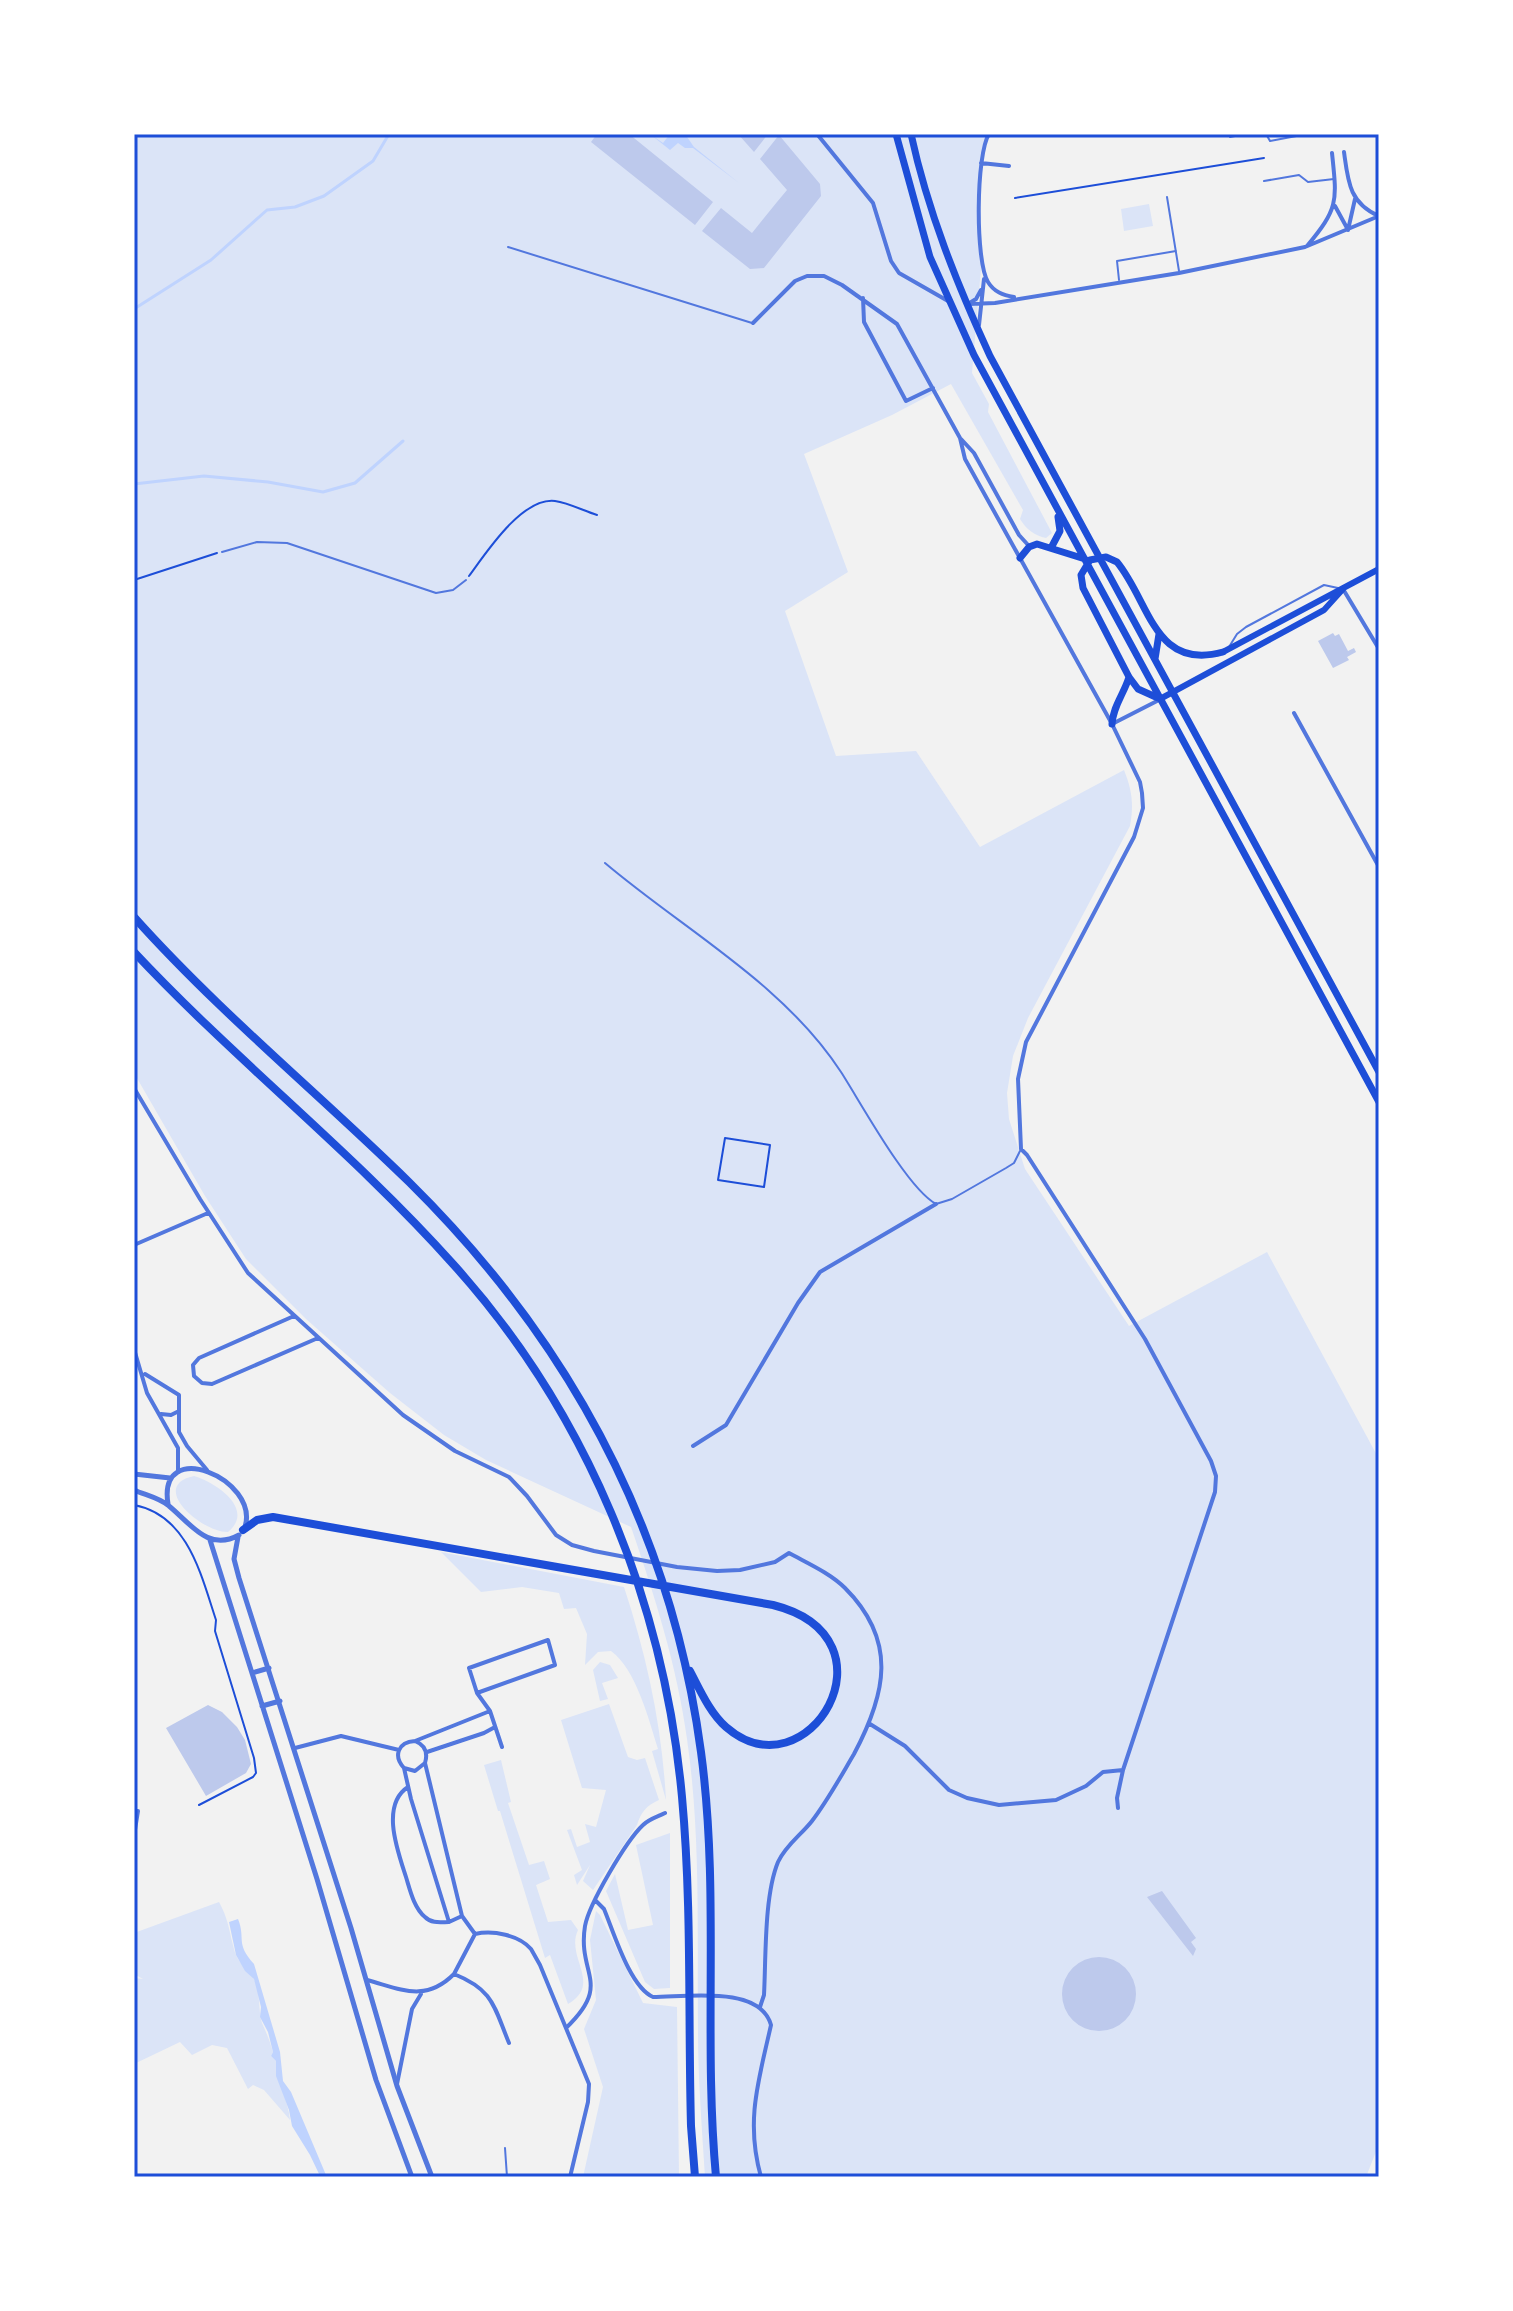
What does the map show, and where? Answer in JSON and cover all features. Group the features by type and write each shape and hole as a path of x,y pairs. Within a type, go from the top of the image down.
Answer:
{"highway":[{"path":"134,917 220,1006 410,1183 486,1265 571,1382 635,1505 664,1584 686,1664 698,1729 708,1817 711,2083 716,2177"},
{"path":"134,952 192,1012 383,1190 471,1284 548,1391 585,1456 613,1516 633,1567 656,1645 672,1719 683,1804 695,2177"},
{"path":"240,1533 264,1518 288,1519 784,1608 812,1622 826,1637 836,1666 836,1687 826,1714 812,1729 802,1736 780,1743 757,1743 737,1735 721,1722 686,1664"}],"main road":[{"path":"896,134 920,226 948,301 974,355 1379,1102"},
{"path":"911,134 933,218 980,335 1097,557 1379,1072"},
{"path":"948,301 965,304"},
{"path":"1051,548 1060,531 1058,511"},
{"path":"1020,558 1029,547 1037,544 1085,561 1097,557 1112,558 1121,567 1159,634 1173,647 1189,655 1202,656 1241,644 1379,569"},
{"path":"1085,561 1081,575 1083,588 1129,677 1138,689 1160,699"},
{"path":"1160,699 1324,610 1343,589"},
{"path":"1155,659 1159,634"},
{"path":"1112,724 1113,710 1125,691 1129,677"}],"street":[{"path":"817,134 873,203 891,261 899,273 948,301"},
{"path":"986,136 981,163 979,224 985,272 988,283 997,292 1024,297"},
{"path":"1344,152 1348,188 1369,212 1379,216"},
{"path":"1305,247 1325,225 1335,206 1332,153"},
{"path":"981,163 1009,166"},
{"path":"1348,230 1355,199"},
{"path":"1335,206 1348,230"},
{"path":"965,304 980,305 1179,273 1305,247 1379,216"},
{"path":"965,304 978,297 985,272"},
{"path":"980,335 985,272"},
{"path":"753,323 785,290 807,276 824,276 863,298 897,324 960,438 974,453 1019,535 1029,547"},
{"path":"863,298 864,322 906,401 933,388"},
{"path":"960,438 965,459 1112,724 1140,782 1143,808 1134,837 1026,1042 1018,1079 1021,1149 1145,1339 1211,1461 1216,1476 1215,1492 1123,1770 1118,1808"},
{"path":"1343,589 1379,649"},
{"path":"1112,724 1160,699"},
{"path":"1294,713 1379,867"},
{"path":"134,1088 242,1266 403,1415 463,1455 509,1477 556,1535 572,1545 677,1567 717,1571 765,1565 789,1553 842,1585 859,1603 877,1635 882,1653 883,1672 878,1700 870,1724 819,1810 787,1846 777,1864 770,1893 764,1995 760,2007"},
{"path":"693,1446 726,1425 798,1303 820,1272 936,1204"},
{"path":"134,1245 208,1213"},
{"path":"294,1316 199,1358 193,1365 194,1376 202,1383 212,1384 318,1338"},
{"path":"134,1349 147,1391 178,1448 178,1472"},
{"path":"143,1373 159,1384 176,1390 181,1402 178,1425 182,1439 207,1470 243,1499 248,1513 234,1559 367,1980 397,2086 432,2177"},
{"path":"159,1413 165,1416 180,1411"},
{"path":"168,1504 165,1490 170,1478 194,1467 207,1470"},
{"path":"134,1474 170,1478"},
{"path":"134,1490 168,1504 193,1529 210,1540 219,1542 240,1533"},
{"path":"210,1540 376,2080 409,2176"},
{"path":"477,1693 555,1665 548,1640 469,1668 477,1693 490,1711 502,1747"},
{"path":"252,1673 269,1668"},
{"path":"262,1706 280,1701"},
{"path":"449,1922 404,1768 398,1761 399,1750 404,1744 490,1711"},
{"path":"870,1724 905,1746 949,1790 967,1798 999,1805 1056,1800 1086,1786 1103,1772 1123,1770"},
{"path":"427,1752 496,1726"},
{"path":"295,1748 331,1736 341,1736 399,1750"},
{"path":"415,1741 427,1752 425,1763 462,1916 475,1934"},
{"path":"404,1768 415,1771 425,1763"},
{"path":"408,1787 402,1791 393,1816 393,1838 414,1901 424,1917 433,1922 449,1922 462,1916"},
{"path":"134,1811 138,1811 134,1836"},
{"path":"566,2028 583,2012 591,1992 584,1929 595,1900 641,1826 665,1813"},
{"path":"595,1900 604,1909 636,1982 646,1994 653,1997 737,1997 760,2007 771,2025 754,2107 755,2146 761,2177"},
{"path":"367,1980 421,1994 437,1988 454,1974 475,1934 484,1932 514,1937 526,1943 540,1965 586,2076 589,2092 570,2177"},
{"path":"454,1974 473,1981 489,1996 509,2043"},
{"path":"397,2086 412,2009 421,1994"}],"lane":[{"path":"1230,137 1245,134"},
{"path":"1266,134 1270,141 1307,134"},
{"path":"1264,181 1299,175 1308,182 1335,179"},
{"path":"1167,197 1179,273"},
{"path":"508,247 753,323"},
{"path":"1119,281 1117,261 1176,251"},
{"path":"222,552 257,542 287,543 436,593 453,590 466,580"},
{"path":"1223,652 1239,631 1324,585 1343,589"},
{"path":"1246,627 1240,636 1241,644 1248,650 1255,649"},
{"path":"605,863 782,1002 815,1036 928,1200 936,1204 952,1199 1014,1163 1021,1149"},
{"path":"505,2148 507,2177"}],"path":[{"path":"1015,198 1264,158"},
{"path":"466,580 491,545 531,507 555,501 597,515"},
{"path":"134,580 222,552"},
{"path":"725,1138 770,1145 764,1187 718,1180 725,1138"},
{"path":"134,1505 149,1508 161,1517 185,1540 192,1553 216,1620 215,1631 254,1758 256,1773 253,1777 199,1805"}],"shaded area":[{"path":"134,134 990,134 983,150 979,179 982,257 972,373 989,404 988,412 1052,533 1046,538 1042,537 1022,523 1023,510 951,384 892,415 804,454 848,572 785,611 836,756 916,751 980,847 1124,770 1127,777 1132,804 1130,826 1028,1018 1013,1056 1007,1093 1009,1119 1025,1169 1129,1326 1267,1252 1379,1459 1379,2144 1366,2177 705,2177 691,1775 683,1712 671,1658 631,1527 486,1460 444,1435 390,1393 306,1319 246,1259 205,1196 134,1073"},
{"path":"1149,204 1153,226 1124,231 1121,209"},
{"path":"194,1476 221,1490 235,1506 235,1523 228,1532 206,1525 184,1508 176,1489 181,1481"},
{"path":"441,1552 624,1587 652,1692 666,1800 652,1751 658,1749 634,1682 620,1659 611,1651 598,1652 585,1665 587,1634 576,1608 564,1609 559,1593 522,1587 481,1592"},
{"path":"600,1662 610,1665 618,1678 602,1683 608,1699 600,1701 593,1670"},
{"path":"609,1704 628,1757 637,1760 645,1758 659,1800 642,1813 593,1890 583,1881 590,1865 577,1885 574,1875 582,1870 567,1830 571,1829 577,1847 590,1842 585,1824 596,1827 606,1790 582,1788 561,1720"},
{"path":"501,1760 511,1802 508,1803 529,1865 544,1861 550,1879 536,1885 548,1922 571,1920 578,1930 575,1940 582,1988 568,2004 550,1955 545,1958 484,1765"},
{"path":"670,1833 670,1988 654,1989 645,1982 606,1891 615,1874 628,1930 653,1925 636,1845"},
{"path":"219,1902 236,1955 256,1984 261,2018 273,2052 271,2056 276,2061 290,2120 264,2090 253,2085 248,2089 227,2048 212,2045 192,2055 180,2042 134,2064 134,1978 143,1979 134,1974 134,1933"},
{"path":"596,1911 643,2003 677,2007 679,2177 583,2177 603,2087 584,2029 596,2000 590,1940"}],"water":[{"path":"650,134 663,143 670,134 685,134 694,147 739,183 693,148 685,148 678,143 670,150"},
{"path":"238,1919 243,1946 254,1964 280,2052 283,2081 291,2092 326,2175 323,2177 292,2126 276,2076 276,2061 271,2056 273,2052 268,2032 260,2017 261,2007 254,1979 236,1955 229,1922"}],"building":[{"path":"597,134 629,134 713,202 695,225 591,142"},
{"path":"738,134 768,134 754,152"},
{"path":"779,135 820,184 821,196 764,268 750,269 702,231 721,208 752,233 787,190 760,159"},
{"path":"1333,633 1335,636 1339,634 1348,651 1354,648 1356,652 1347,657 1349,660 1333,668 1318,641"},
{"path":"208,1705 222,1712 237,1727 245,1740 251,1764 246,1773 206,1796 166,1728"},
{"path":"1162,1891 1196,1938 1191,1942 1196,1949 1193,1956 1147,1897"},
{"path":"1099,1957 1113,1960 1125,1968 1133,1980 1136,1994 1133,2008 1125,2020 1113,2028 1099,2031 1085,2028 1073,2020 1065,2008 1062,1994 1065,1980 1073,1968 1085,1960"}],"waterway":[{"path":"134,309 211,260 267,210 295,207 324,196 373,161 389,134"},
{"path":"134,484 204,476 268,482 323,492 355,483 403,441"}]}
